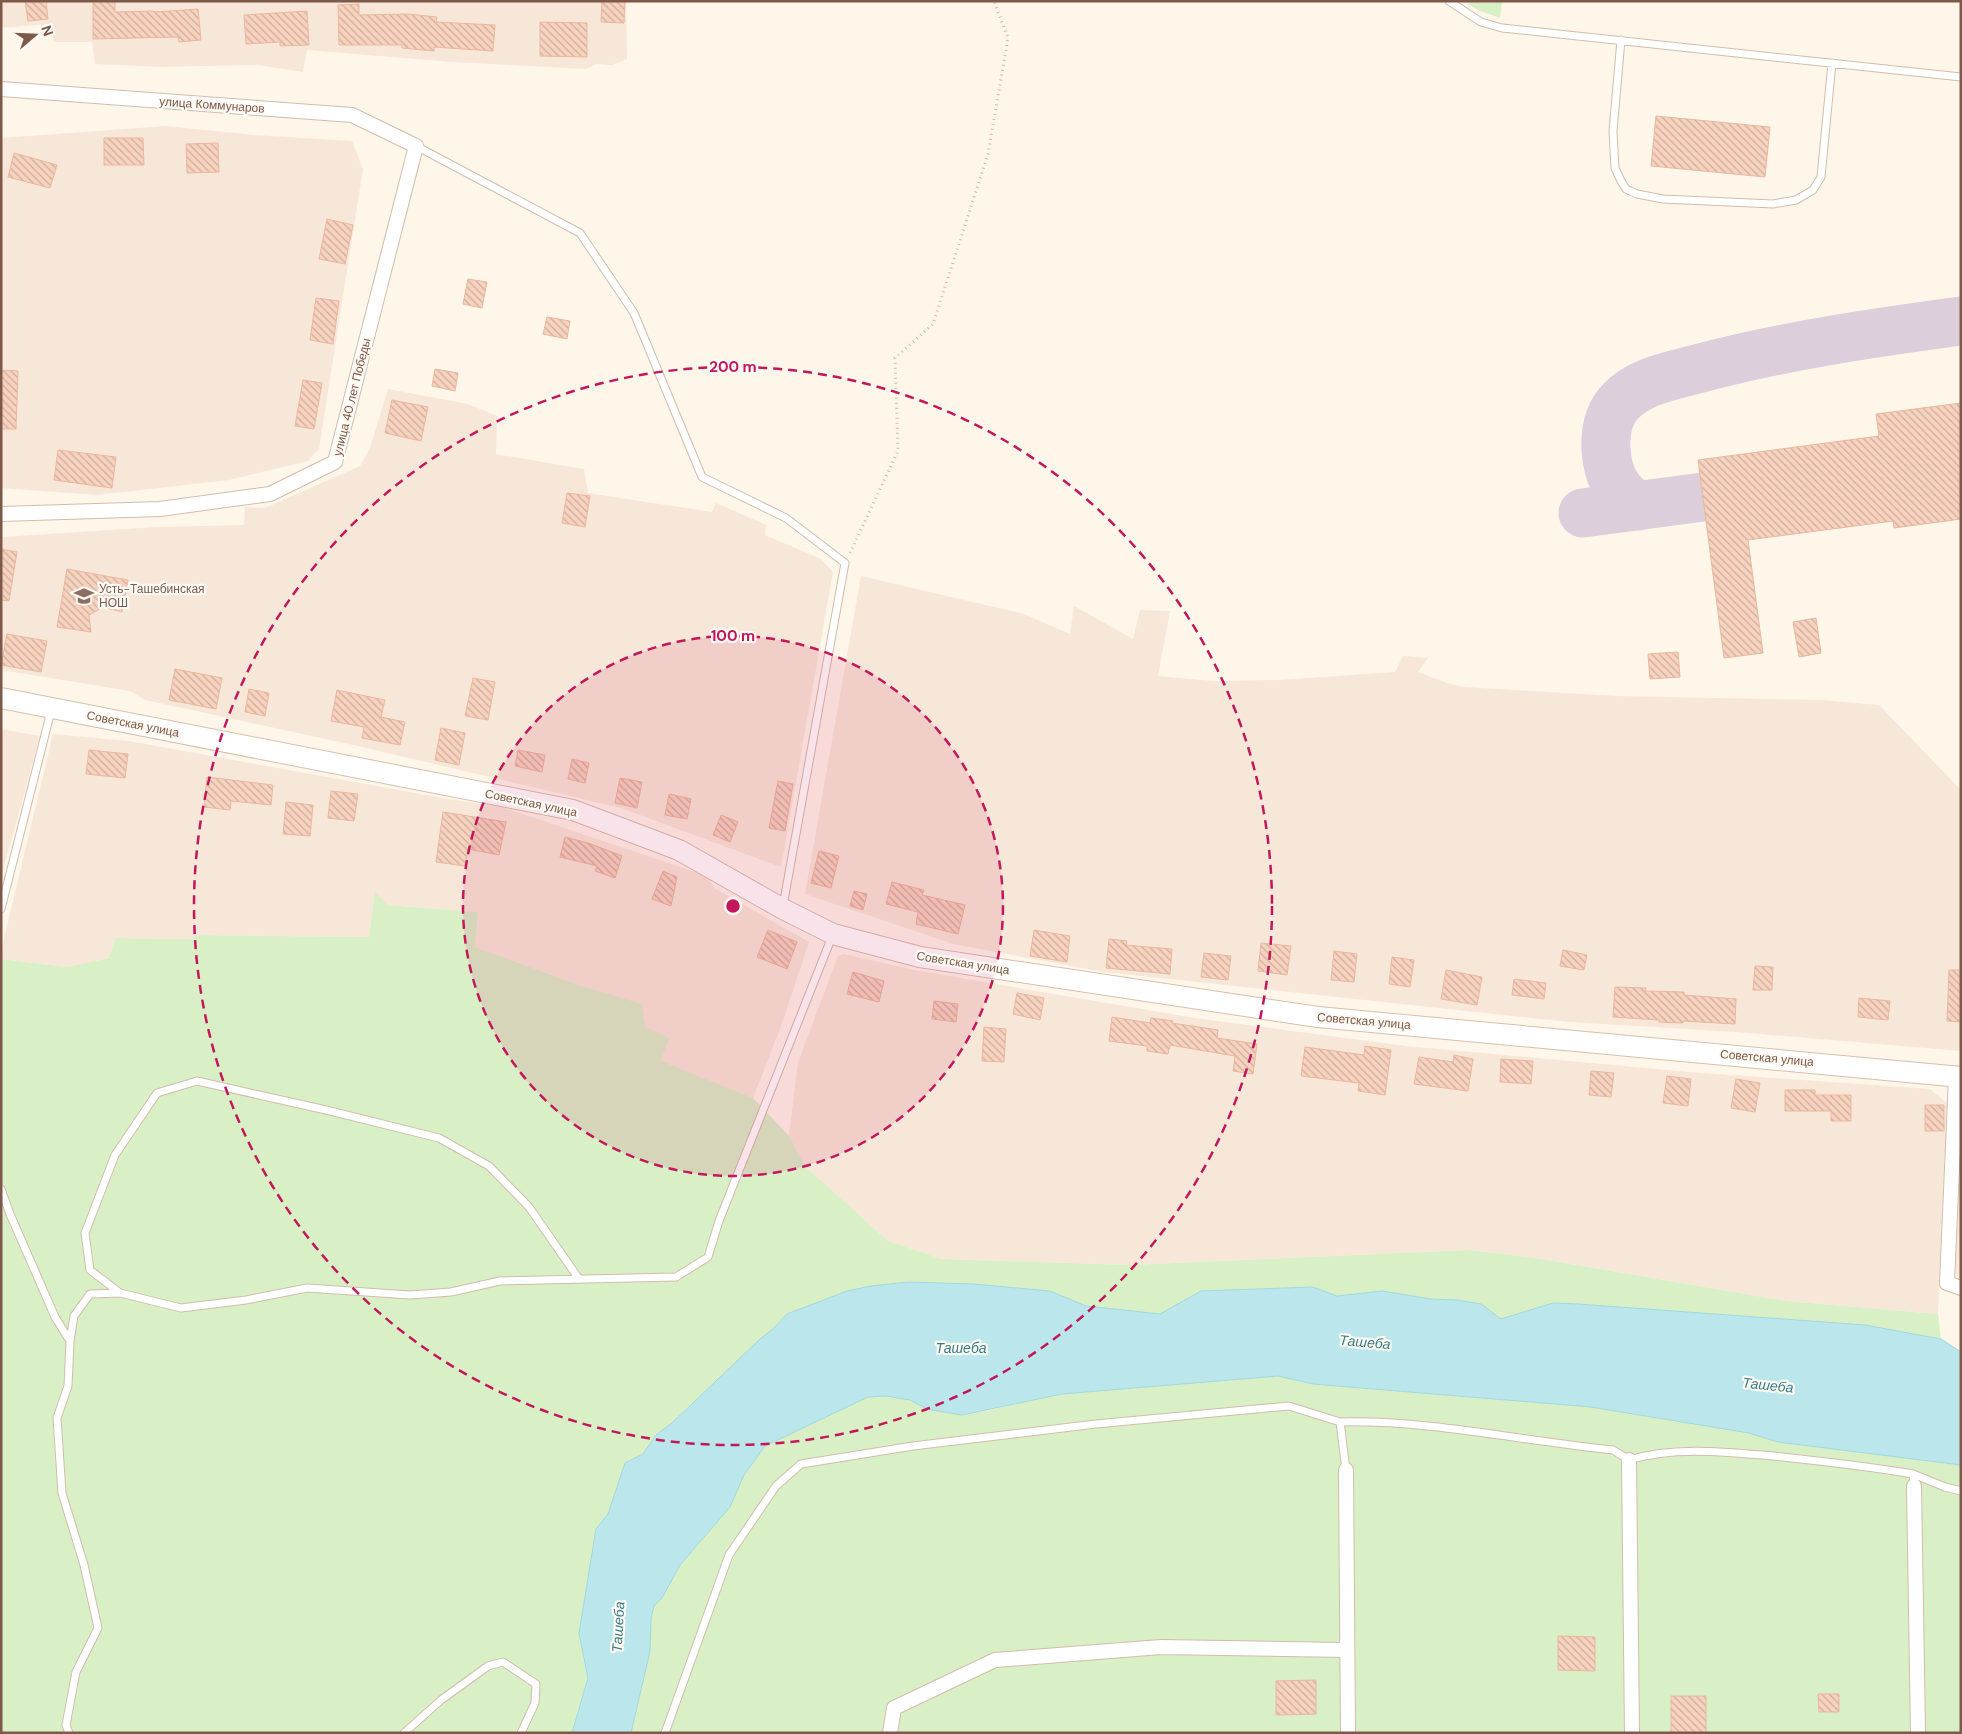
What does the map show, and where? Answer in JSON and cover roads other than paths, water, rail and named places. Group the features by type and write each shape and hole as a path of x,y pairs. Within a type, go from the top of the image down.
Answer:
{"street":[{"name":"улица Коммунаров","path":"1,89 352,115 416,146"},
{"name":"улица 40 лет Победы","path":"1,514 160,509 270,494 336,462 416,146"},
{"name":"Советская улица","path":"1,698 573,810 680,850 783,909 833,934 920,956 1318,1017 1959,1076"},
{"path":"1959,1076 1947,1283 1961,1288"},
{"path":"1630,1460 1632,1733"},
{"path":"1346,1470 1348,1733"},
{"path":"1914,1480 1918,1733"},
{"path":"890,1733 894,1708 995,1660 1161,1647 1347,1650"}],"lane":[{"path":"1449,1 1481,22 1502,28 1961,77"},
{"path":"1621,40 1613,131 1616,168 1626,188 1637,194 1663,199 1773,204 1796,200 1814,190 1821,178 1832,63"},
{"path":"416,146 580,233 634,313 702,477 786,518 845,563 783,909"},
{"path":"1,909 52,708"},
{"path":"69,1733 66,1725 76,1672 98,1628 84,1565 62,1493 57,1418 68,1386 70,1342 74,1316 90,1294 120,1293 181,1308 246,1300 307,1288 410,1295 451,1292 500,1282 676,1277 708,1257 723,1212 833,934"},
{"path":"120,1293 90,1270 85,1233 115,1155 157,1093 197,1081 439,1138 489,1166 529,1207 578,1279"},
{"path":"1,1189 55,1317 70,1342"},
{"path":"666,1733 729,1555 776,1486 800,1464 961,1440 1096,1424 1289,1406 1340,1422 1374,1421 1467,1430 1613,1450 1630,1460 1649,1454 1718,1451 1852,1464 1961,1491"},
{"path":"1340,1422 1346,1470"},
{"path":"404,1733 442,1700 488,1666 503,1662 536,1684 535,1703 521,1733"}],"water":[{"name":"Ташеба","path":"909,1282 973,1284 1050,1291 1086,1306 1160,1314 1201,1291 1313,1287 1337,1296 1382,1291 1431,1299 1457,1300 1481,1304 1501,1319 1553,1303 1865,1325 1941,1339 1961,1352 1961,1465 1778,1442 1749,1433 1591,1407 1313,1384 1278,1376 1062,1394 962,1415 927,1409 910,1400 886,1396 868,1397 765,1446 744,1475 730,1507 680,1565 662,1598 654,1606 651,1618 650,1651 631,1733 572,1733 588,1678 579,1633 596,1529 608,1514 625,1463 643,1454 656,1435 672,1423 787,1314 847,1291 871,1286"}],"place":[{"name":"Усть-Ташебинская НОШ","path":"84,596"}]}
